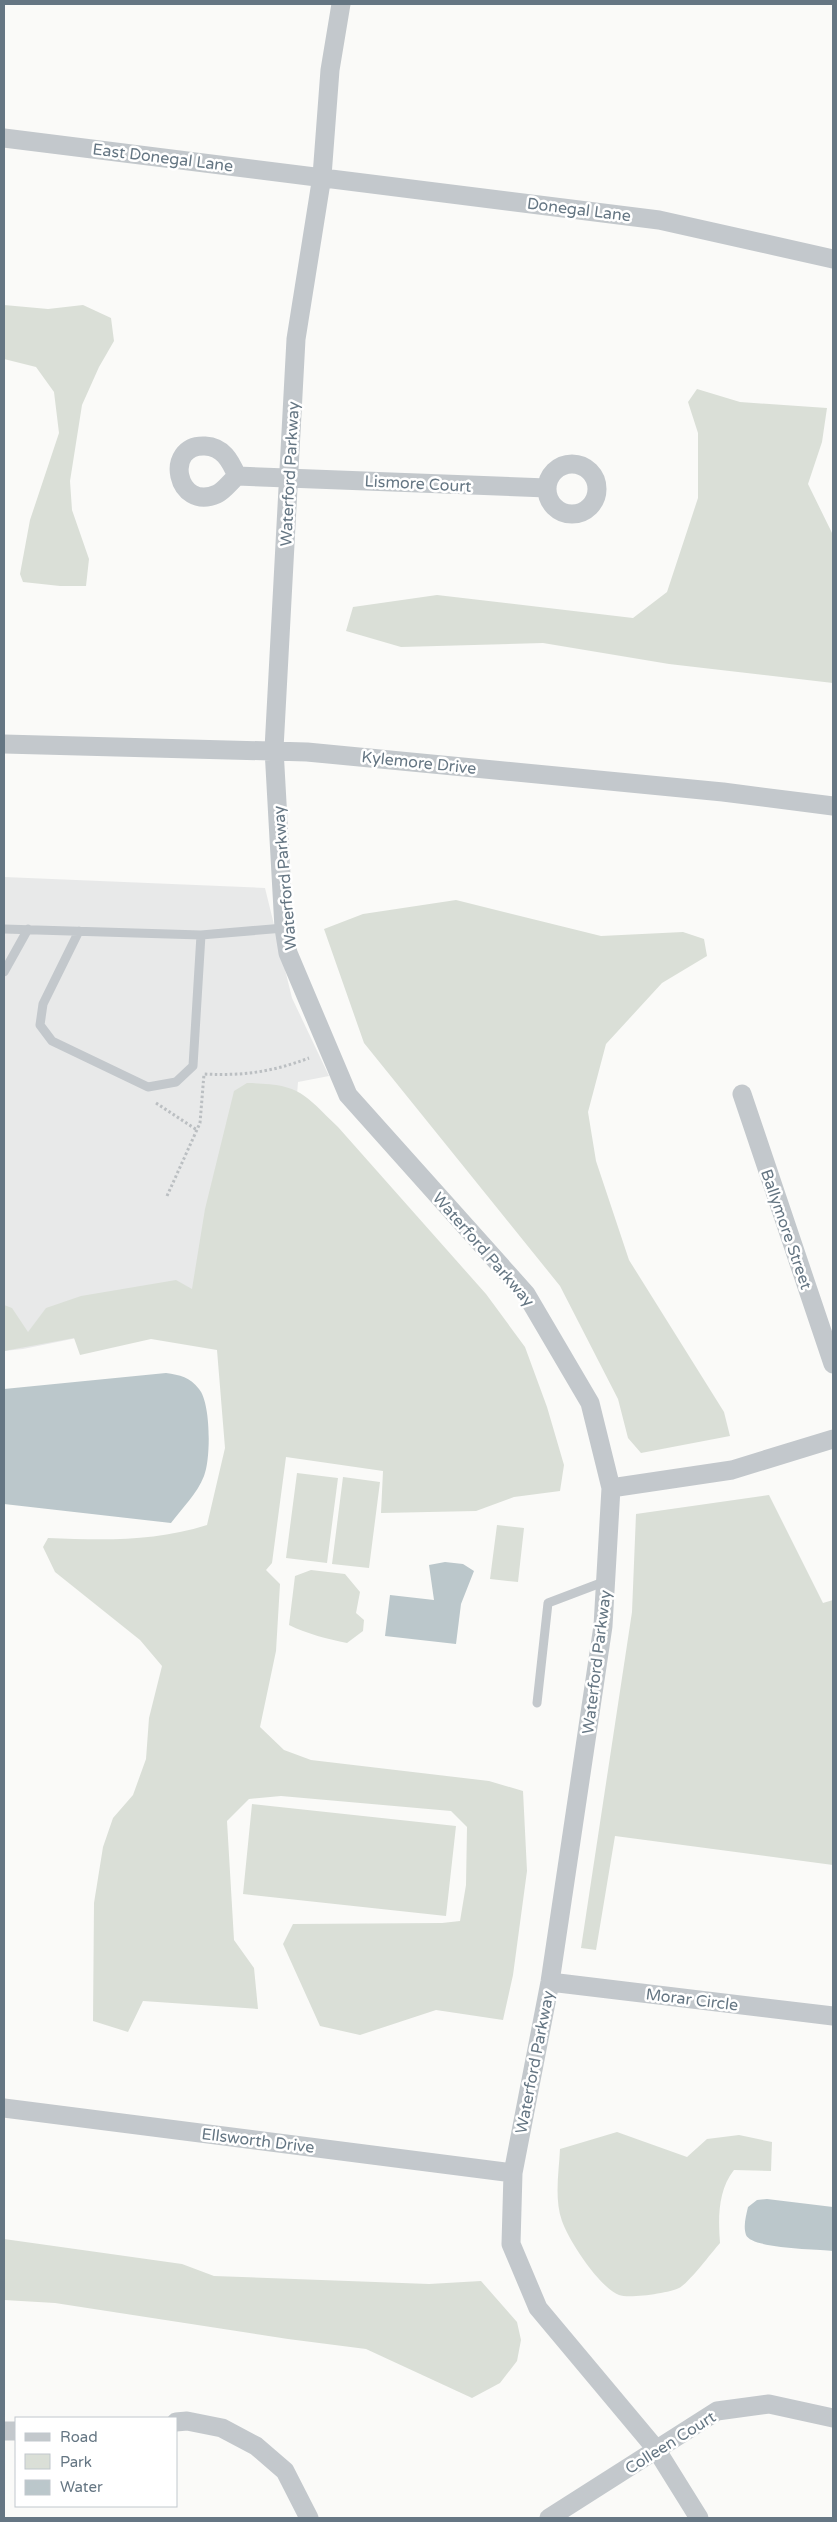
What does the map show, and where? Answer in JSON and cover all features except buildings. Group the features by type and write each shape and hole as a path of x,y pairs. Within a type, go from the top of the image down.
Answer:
{"street":[{"name":"Waterford Parkway","path":"340,4 330,70 322,176 296,338 274,749 284,928 288,953 348,1095 526,1294 590,1403 611,1488 603,1626 550,1982 513,2173 511,2244 538,2308 656,2449 699,2518"},
{"name":"East Donegal Lane","path":"4,138 322,176"},
{"name":"Donegal Lane","path":"322,176 659,220 833,259"},
{"name":"Lismore Court","path":"236,476 547,488"},
{"name":"Kylemore Drive","path":"4,744 274,749 694,789 833,806"},
{"name":"Ballymore Street","path":"742,1094 833,1364"},
{"path":"611,1488 732,1470 833,1439"},
{"name":"Morar Circle","path":"550,1982 833,2016"},
{"name":"Ellsworth Drive","path":"4,2108 513,2173"},
{"name":"Colleen Court","path":"549,2518 717,2411 769,2404 833,2418"},
{"path":"178,2422 187,2421 222,2428 256,2446 285,2471 308,2518"}],"lane":[{"path":"4,929 201,935 284,928"},
{"path":"4,972 28,930"},
{"path":"80,931 43,1004 40,1025 52,1041 148,1087 176,1082 193,1066 201,935"},
{"path":"537,1703 548,1603 606,1581"}],"path":[{"path":"167,1196 200,1123 204,1074 246,1074 278,1069 309,1058"},
{"path":"156,1103 197,1130"}],"shaded area":[{"path":"4,877 265,888 292,998 329,1076 298,1082 281,1296 23,1349 4,1351"}],"green space":[{"path":"4,305 48,309 83,305 111,318 114,341 99,367 82,405 70,481 72,510 89,559 86,586 60,586 23,582 20,574 30,520 59,433 54,392 36,367 4,359"},
{"path":"697,389 740,402 827,408 822,442 808,484 833,535 833,683 669,664 543,643 401,647 346,631 353,607 437,595 633,618 667,592 698,498 698,433 688,402"},
{"path":"456,900 601,936 683,932 704,939 707,956 662,983 606,1044 588,1112 596,1161 629,1260 724,1412 730,1436 641,1453 628,1438 618,1399 560,1286 364,1043 324,929 363,914"},
{"path":"247,1083 279,1085 299,1092 307,1098 338,1127 486,1294 525,1347 547,1407 564,1465 560,1491 514,1497 476,1511 381,1513 383,1471 286,1457 272,1563 266,1570 280,1584 276,1651 260,1727 284,1750 311,1760 489,1781 523,1791 527,1871 513,1975 503,2020 436,2010 360,2035 320,2026 283,1944 293,1924 442,1923 460,1921 466,1885 467,1827 451,1811 281,1796 249,1799 227,1821 234,1940 254,1968 258,2009 143,2001 128,2032 93,2021 94,1903 103,1847 113,1818 133,1795 146,1759 149,1718 162,1666 140,1640 55,1572 43,1547 48,1538 128,1539 187,1531 207,1525 225,1448 217,1350 151,1339 80,1355 74,1338 4,1351 4,1305 12,1308 28,1332 46,1308 81,1296 176,1280 192,1289 205,1209 234,1091"},
{"path":"297,1473 338,1478 327,1563 286,1558"},
{"path":"343,1477 380,1482 369,1568 332,1564"},
{"path":"769,1495 823,1603 833,1600 833,1865 615,1836 596,1950 581,1948 632,1612 636,1514"},
{"path":"497,1525 524,1528 518,1582 490,1579"},
{"path":"311,1570 345,1574 360,1592 356,1613 364,1620 363,1631 347,1643 310,1634 289,1625 295,1576"},
{"path":"252,1804 456,1826 446,1916 243,1894"},
{"path":"617,2132 687,2157 707,2139 739,2135 772,2142 771,2171 734,2170 725,2186 720,2205 720,2243 694,2274 679,2288 649,2295 619,2295 603,2283 594,2273 571,2240 562,2221 558,2203 560,2149"},
{"path":"4,2239 182,2264 214,2276 429,2284 481,2281 517,2322 521,2340 517,2361 500,2383 472,2398 366,2349 288,2339 55,2303 4,2300"}],"water":[{"path":"166,1373 184,1377 199,1389 206,1406 209,1431 208,1457 204,1476 194,1495 171,1523 4,1504 4,1389"},
{"path":"445,1562 463,1564 474,1571 461,1604 456,1644 385,1636 390,1595 434,1600 429,1565"},
{"path":"767,2199 833,2207 833,2251 786,2248 751,2240 746,2235 745,2228 748,2207 757,2200"}]}
